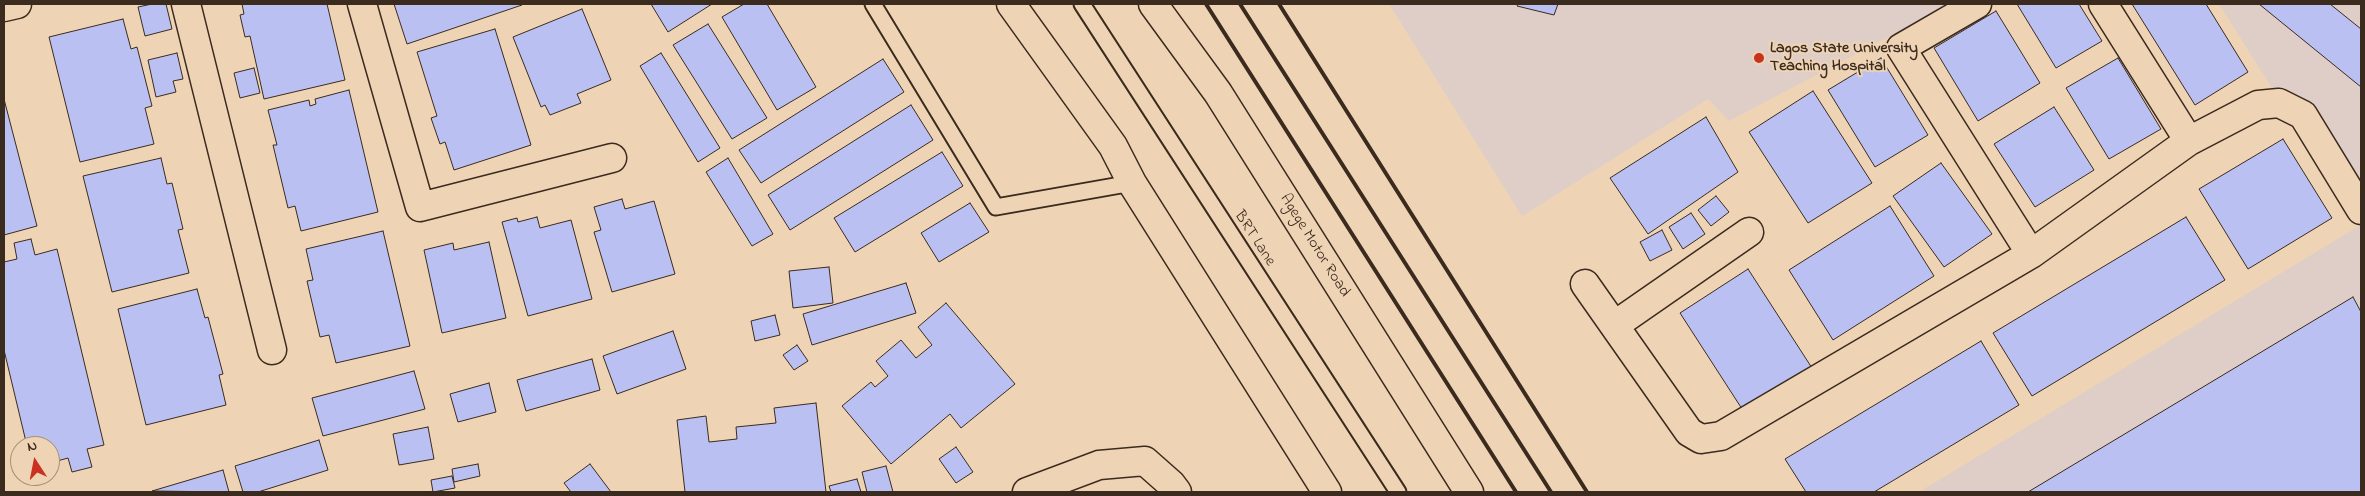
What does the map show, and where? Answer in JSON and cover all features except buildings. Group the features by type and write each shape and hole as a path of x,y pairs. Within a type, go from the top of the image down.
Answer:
{"main road":[{"path":"4,7 16,4"},
{"path":"186,4 272,350"},
{"path":"362,4 420,207 612,158"},
{"path":"1011,4 1113,146 1132,183 1326,492"},
{"name":"Agege Motor Road","path":"1153,4 1218,94 1470,492"},
{"path":"1977,4 1900,48 2031,254"},
{"path":"2103,4 2189,141"},
{"path":"1585,284 1689,432 1701,438 1720,436 2031,254 2189,141 2258,105 2279,103 2303,115 2361,210"},
{"path":"1615,325 1749,232"},
{"path":"1027,492 1099,465 1145,461 1171,484 1176,492"}],"lane":[{"path":"873,4 996,207 1132,183"},
{"name":"BRT Lane","path":"1082,4 1398,492"}],"shaded area":[{"path":"1389,4 1951,4 1729,121 1708,99 1522,216"},
{"path":"2219,4 2361,4 2361,492 1919,492 2359,226"}],"railway":[{"path":"1206,4 1516,492"},
{"path":"1240,4 1551,492"},
{"path":"1279,4 1587,492"}],"place":[{"name":"Lagos State University Teaching Hospital","path":"1759,58"}]}
